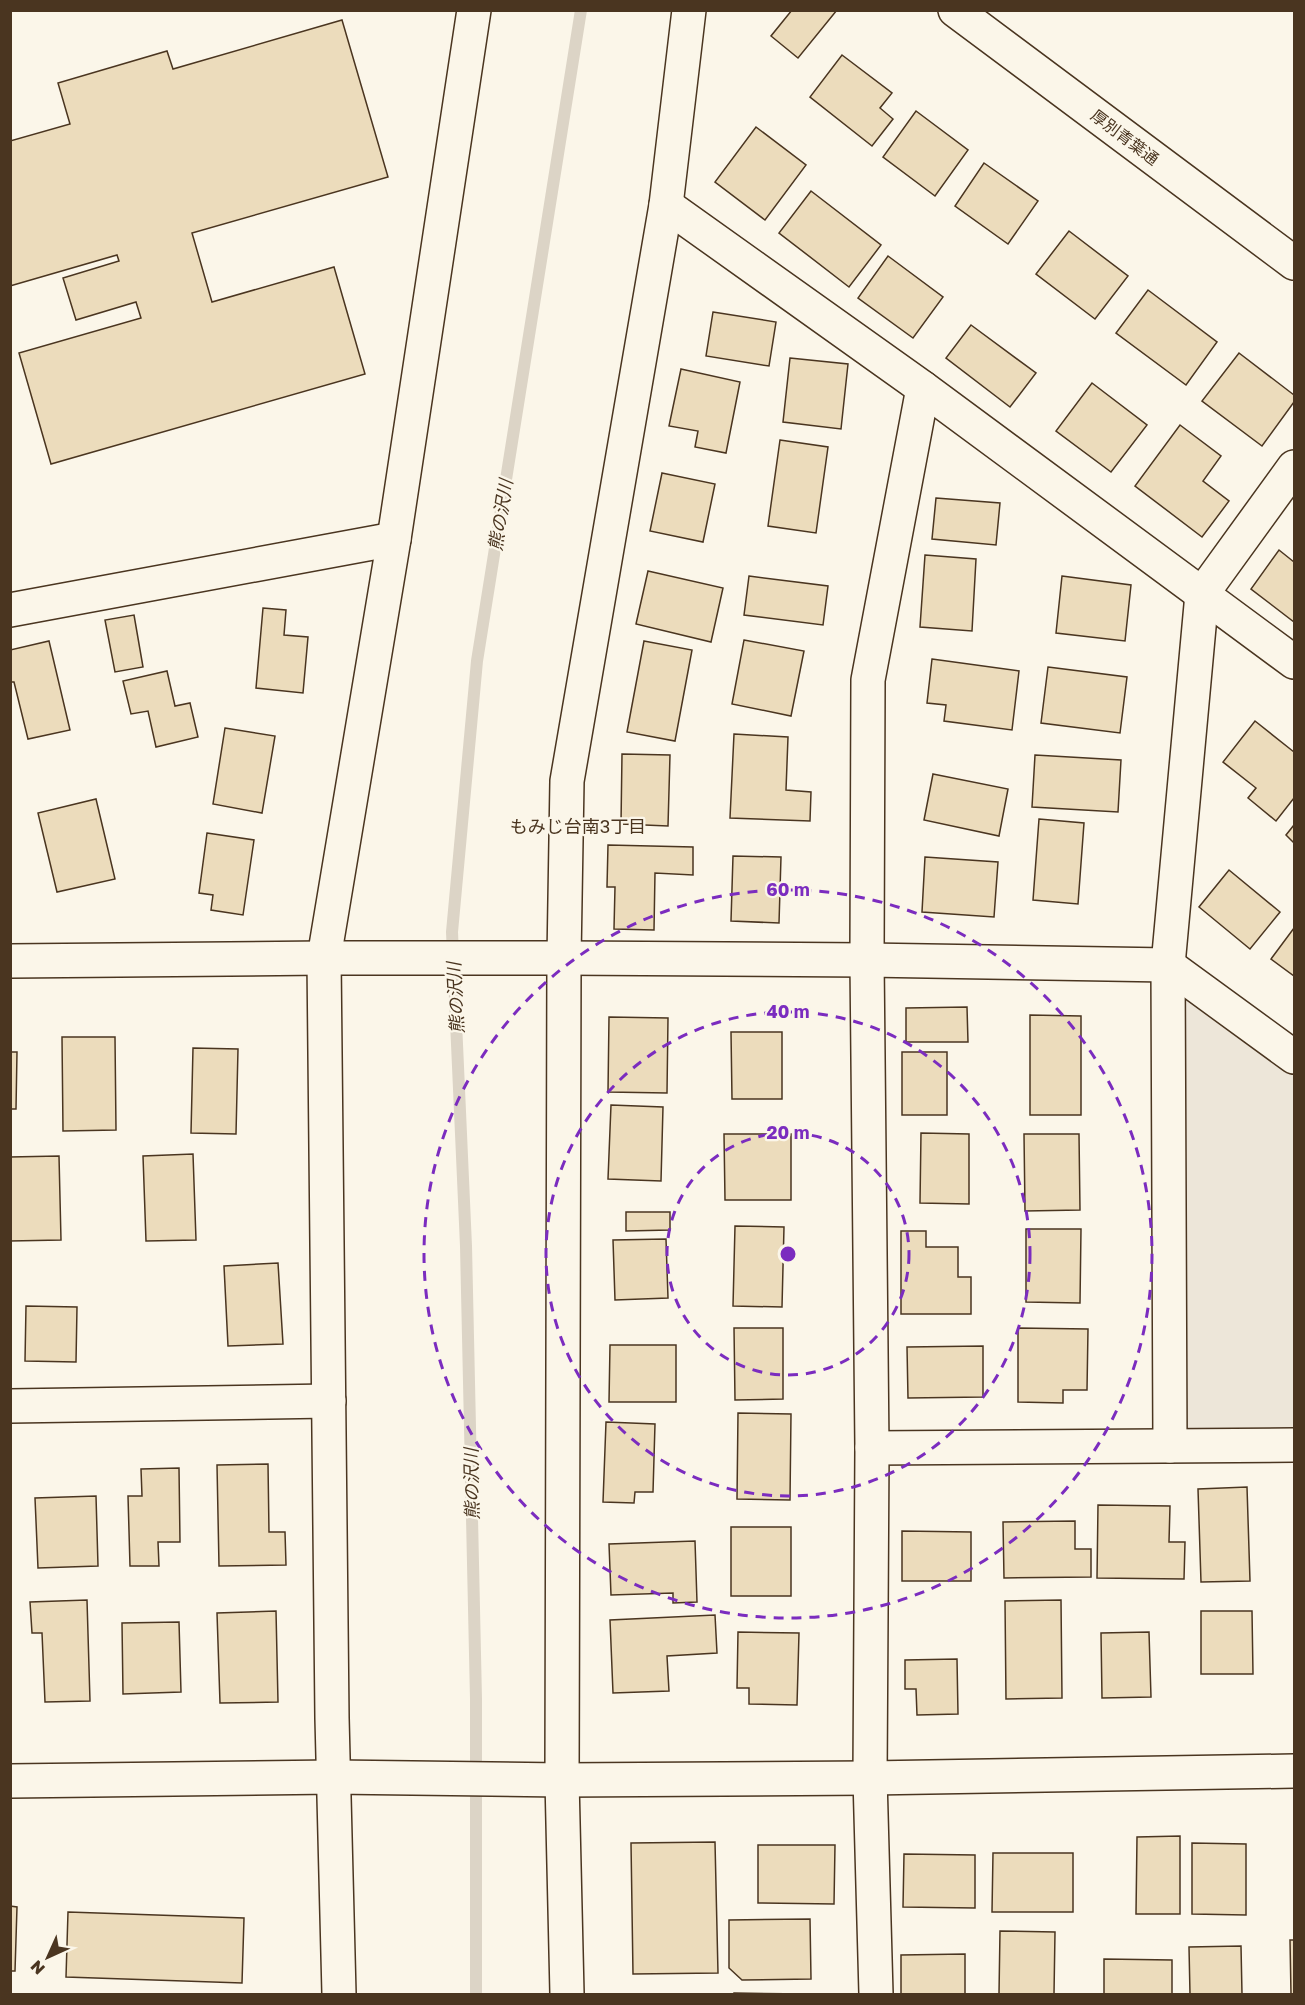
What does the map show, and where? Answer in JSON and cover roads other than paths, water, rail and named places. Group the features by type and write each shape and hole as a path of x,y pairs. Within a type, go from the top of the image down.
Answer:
{"street":[{"path":"339,1995 334,1776 324,958 394,539 474,10"},
{"path":"567,1995 562,1780 564,958 567,780 666,205 689,10"},
{"name":"厚別青葉通","path":"955,10 1294,263"},
{"path":"666,205 923,388 1294,662"},
{"path":"876,1995 870,1778 872,1448 867,960 868,680 923,388"},
{"path":"1170,1446 1168,965 1202,594 1294,467"},
{"path":"10,610 394,539"},
{"path":"10,962 564,958 1168,965 1294,1057"},
{"path":"10,1406 329,1401"},
{"path":"872,1448 1294,1445"},
{"path":"10,1781 334,1776 562,1780 870,1778 1294,1771"}],"waterway":[{"name":"熊の沢川","path":"476,1994 476,1699 466,1246 452,932 477,661 581,10"}],"district":[{"name":"もみじ台南3丁目","path":"578,826"}]}
